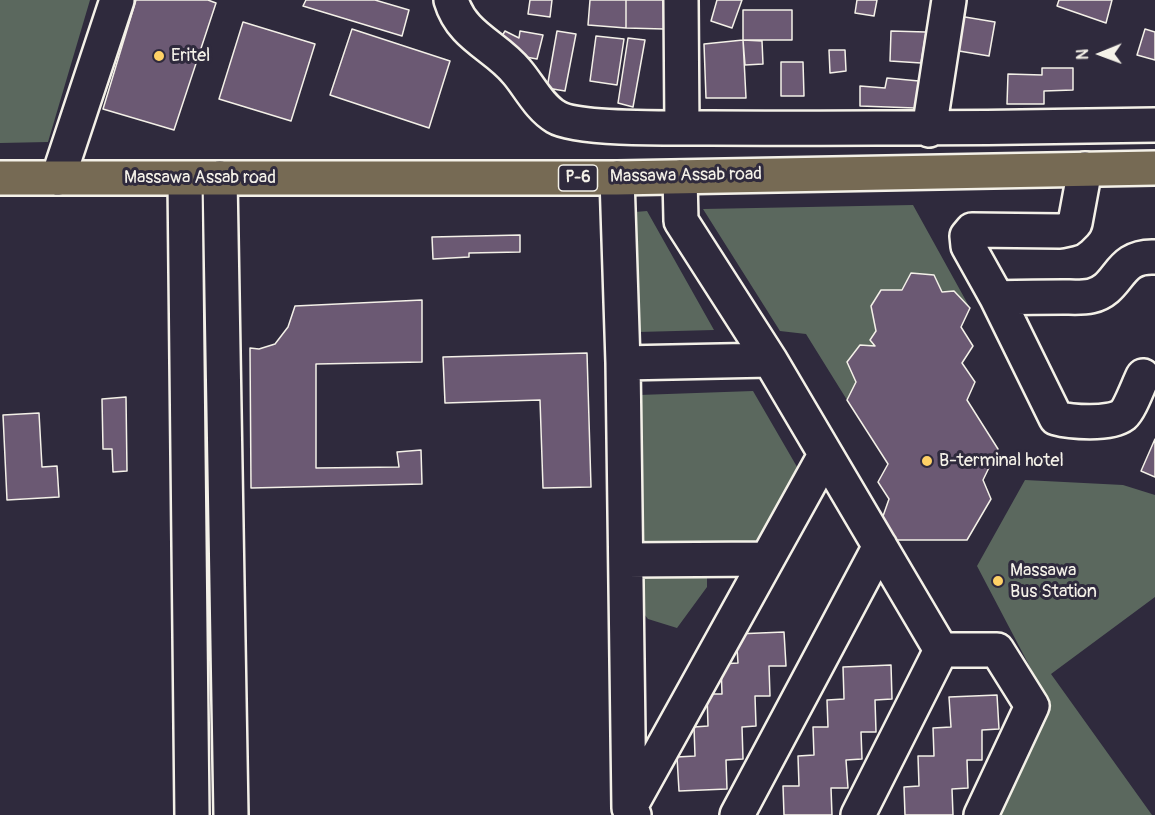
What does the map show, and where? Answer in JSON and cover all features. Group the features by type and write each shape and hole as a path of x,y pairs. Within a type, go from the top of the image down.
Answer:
{"highway":[{"name":"Massawa Assab road","path":"0,178 618,178 1155,168"}],"street":[{"path":"58,178 117,0"},
{"path":"451,0 454,11 468,31 508,62 556,117 579,123 682,128 929,130 1155,125"},
{"path":"681,0 682,128"},
{"path":"929,130 949,0"},
{"path":"1085,169 1075,223 1068,229 1060,231 972,230 967,236 968,246 997,298 1056,418 1074,421 1114,420 1124,414 1143,376"},
{"path":"680,177 681,221 770,360 941,650"},
{"path":"220,178 231,815"},
{"path":"618,178 632,812"},
{"path":"184,179 192,815"},
{"path":"997,298 1090,296 1110,286 1124,267 1132,261 1155,257"},
{"path":"623,363 770,360"},
{"path":"632,812 825,455"},
{"path":"737,815 880,546"},
{"path":"627,560 767,559"},
{"path":"858,815 941,650"},
{"path":"941,650 997,650 1032,706 981,815"}],"green space":[{"path":"0,0 90,0 48,142 0,143"},
{"path":"913,205 970,308 954,291 881,290 871,306 876,331 870,340 875,346 860,346 856,382 847,400 806,334 780,331 703,209"},
{"path":"647,211 714,330 638,332 635,212"},
{"path":"753,391 800,472 761,541 642,541 639,395"},
{"path":"1025,480 1123,485 1155,495 1155,597 1051,674 1152,815 1001,815 1051,707 977,566"},
{"path":"707,574 707,587 677,628 648,619 644,614 643,576"}],"building":[{"name":"Eritel","path":"136,0 208,0 216,3 174,130 103,109"},
{"path":"306,0 375,0 409,10 402,36 303,6"},
{"path":"530,0 552,0 550,17 528,14"},
{"path":"590,0 626,0 626,28 588,25"},
{"path":"626,0 664,0 664,29 626,28"},
{"path":"717,0 742,0 732,28 711,21"},
{"path":"857,0 877,0 874,16 855,13"},
{"path":"1059,0 1112,0 1106,23 1057,6"},
{"path":"743,10 792,10 792,40 743,40"},
{"path":"959,16 995,22 989,56 953,50"},
{"path":"243,22 315,44 291,121 219,99"},
{"path":"352,29 450,61 429,128 330,95"},
{"path":"1145,29 1155,32 1155,60 1137,55"},
{"path":"505,31 519,38 520,31 543,35 537,59 515,55 497,44"},
{"path":"557,31 576,34 565,91 547,88"},
{"path":"891,31 926,32 921,63 890,61"},
{"path":"596,36 624,39 617,85 590,81"},
{"path":"628,38 645,40 633,107 618,103"},
{"path":"743,40 746,98 706,98 704,44"},
{"path":"743,40 762,41 763,64 745,65"},
{"path":"829,50 845,50 846,71 830,73"},
{"path":"781,62 803,62 804,96 781,96"},
{"path":"1042,68 1073,68 1073,90 1044,91 1044,104 1007,104 1008,74 1042,75"},
{"path":"887,78 919,81 915,108 860,106 860,86 885,88"},
{"path":"520,235 520,252 469,253 469,257 433,259 432,237"},
{"path":"911,273 934,275 942,292 954,291 970,308 961,327 973,346 962,363 975,382 967,400 998,449 983,480 991,499 967,540 893,540 882,519 889,499 878,482 888,464 847,400 856,382 847,362 860,345 875,346 870,340 876,331 871,306 881,290 902,290"},
{"path":"422,300 422,362 316,364 316,468 399,467 397,452 421,450 422,484 251,488 250,348 259,349 275,344 288,327 295,306"},
{"path":"587,353 591,487 543,488 540,400 445,403 443,357"},
{"path":"126,397 127,471 113,472 112,449 103,449 102,399"},
{"path":"39,413 42,467 57,466 59,497 7,500 3,415"},
{"path":"1155,439 1155,477 1141,471"},
{"path":"784,632 786,666 769,666 770,696 755,696 756,726 742,727 743,759 726,760 727,789 679,791 677,757 695,756 694,727 708,726 707,694 722,694 721,664 738,663 736,634"},
{"path":"891,665 892,699 875,700 876,732 861,732 862,759 846,760 848,788 831,788 832,815 784,815 783,786 799,786 798,756 814,755 813,727 828,727 827,700 844,699 843,667"},
{"path":"997,695 999,729 982,730 982,760 967,760 968,788 952,789 953,815 905,815 904,787 919,786 918,756 934,756 933,728 951,727 949,697"}],"place":[{"name":"Eritel","path":"159,56"},
{"name":"B-terminal hotel","path":"927,461"},
{"name":"Massawa Bus Station","path":"998,581"}]}
